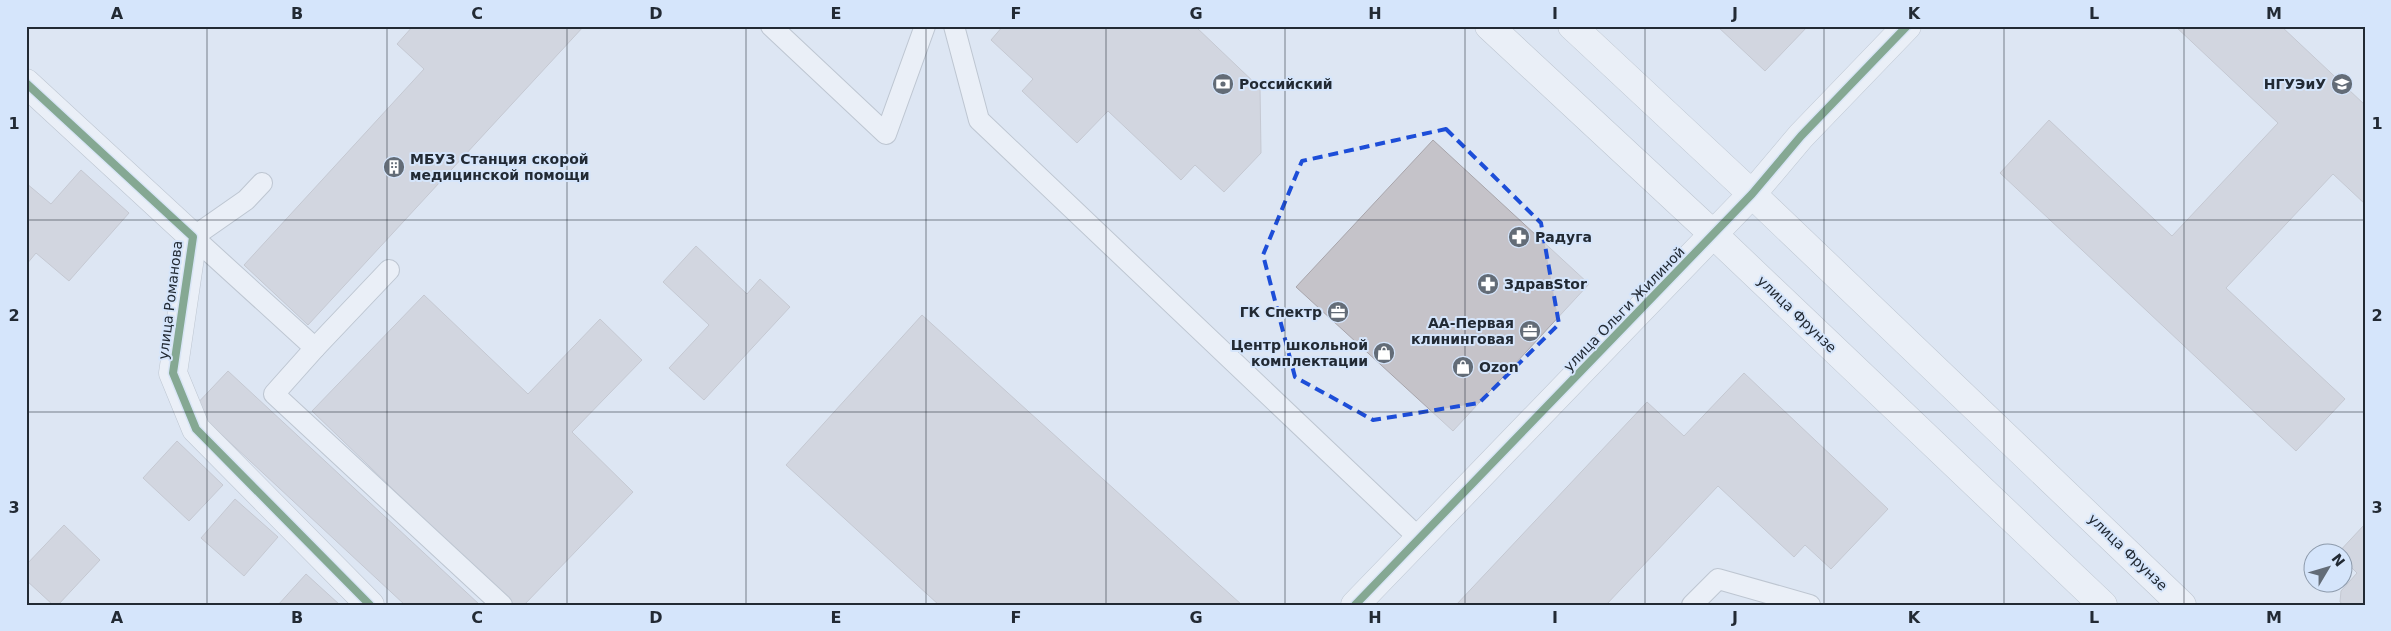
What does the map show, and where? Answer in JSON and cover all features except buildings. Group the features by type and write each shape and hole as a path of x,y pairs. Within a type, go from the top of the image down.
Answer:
{"main road":[{"name":"улица Фрунзе","path":"1488,26 1713,234 2103,605"},
{"name":"улица Фрунзе","path":"1572,26 1752,194 2182,605"},
{"name":"улица Ольги Жилиной","path":"1355,605 1420,540 1752,194 1801,136 1907,26"},
{"name":"улица Романова","path":"26,83 193,237 173,372 196,429 370,605"}],"lane":[{"path":"771,26 886,134 925,26"},
{"path":"954,26 979,120 1420,540"},
{"path":"262,183 246,200 193,237 316,348"},
{"path":"389,270 274,394 502,605"},
{"path":"1692,605 1718,579 1810,605"}],"highlighted area":[{"path":"1446,129 1541,223 1559,324 1479,403 1373,420 1295,377 1263,255 1302,161"}],"cycle path":[{"path":"1355,605 1752,194 1801,136 1907,26"},
{"path":"26,83 193,237 173,373 196,429 370,605"}],"place":[{"name":"Российский","path":"1223,84"},
{"name":"НГУЭиУ","path":"2342,84"},
{"name":"МБУЗ Станция скорой медицинской помощи","path":"394,167"},
{"name":"Радуга","path":"1519,237"},
{"name":"ЗдравStor","path":"1488,284"},
{"name":"ГК Спектр","path":"1338,312"},
{"name":"АА-Первая клининговая","path":"1530,331"},
{"name":"Центр школьной комплектации","path":"1384,353"},
{"name":"Ozon","path":"1463,367"}]}
